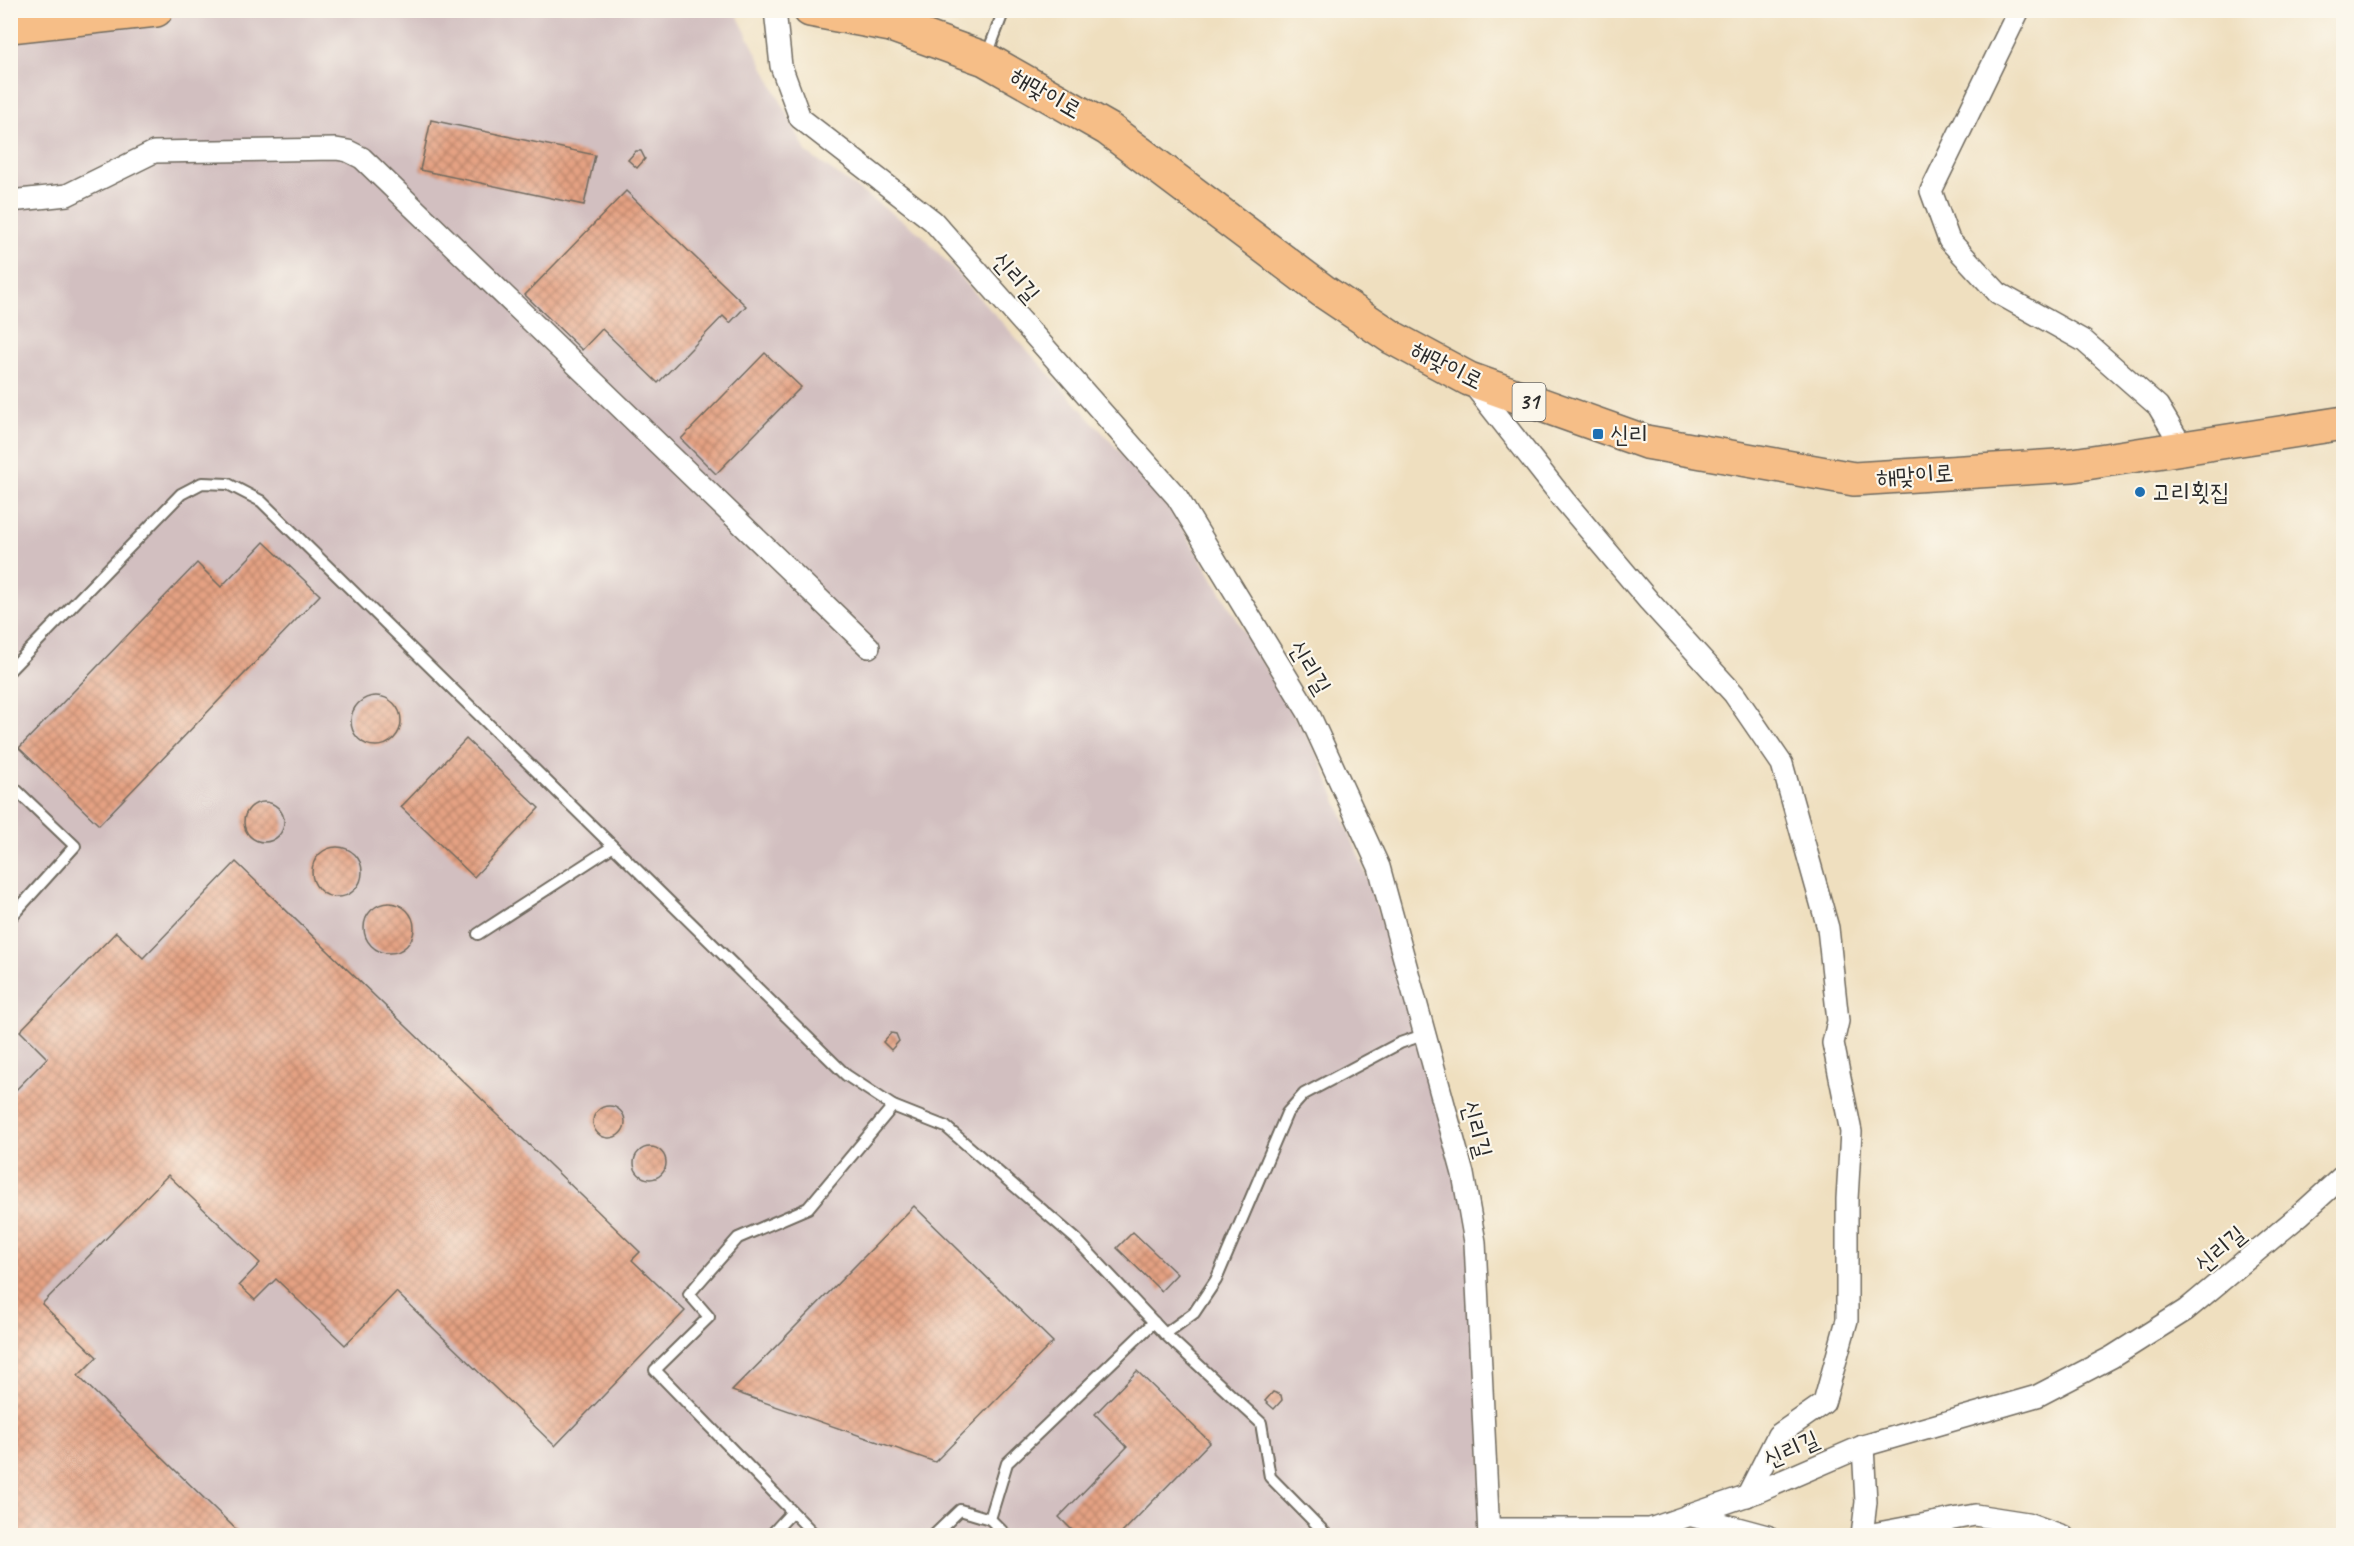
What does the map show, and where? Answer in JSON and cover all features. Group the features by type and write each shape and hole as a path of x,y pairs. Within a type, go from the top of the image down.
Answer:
{"main road":[{"name":"해맞이로","path":"810,10 891,25 985,59 1108,129 1323,291 1393,338 1469,379 1646,442 1854,479 2073,465 2343,423"},
{"path":"10,26 144,11"}],"street":[{"name":"신리길","path":"775,10 781,66 800,118 933,221 1177,497 1308,712 1379,867 1463,1174 1476,1242 1489,1532 1650,1529 1747,1496 1863,1446 2037,1396 2112,1358 2186,1310 2300,1215 2343,1175"},
{"path":"2019,10 1931,191 1949,240 1998,293 2084,341 2158,406 2183,448"},
{"path":"10,201 67,195 154,152 336,149 348,151 362,158 869,647"},
{"path":"1469,379 1564,500 1649,601 1734,694 1782,764 1828,928 1838,1021 1833,1043 1851,1132 1847,1199 1847,1320 1824,1403 1778,1435 1747,1496"},
{"path":"1863,1446 1866,1502 1862,1536 1975,1515 2027,1523 2063,1536"},
{"path":"1689,1515 1767,1536"}],"lane":[{"path":"985,59 1004,10"},
{"path":"10,670 181,494 202,483 228,484 261,501 846,1075 893,1106 946,1127 1076,1239 1165,1334 1262,1423 1270,1477 1328,1536"},
{"path":"10,784 75,846 11,917"},
{"path":"478,934 612,847"},
{"path":"1165,1334 1194,1313 1216,1280 1287,1113 1304,1094 1400,1043 1426,1034"},
{"path":"816,1536 654,1370 709,1317 689,1294 738,1238 808,1208 893,1106"},
{"path":"990,1519 1007,1464 1154,1322"},
{"path":"933,1536 960,1510 990,1519 1007,1536"},
{"path":"770,1536 792,1512"}],"shaded area":[{"path":"139,10 735,11 807,153 921,234 1168,504 1318,755 1363,866 1421,1034 1476,1231 1484,1535 11,1535 10,27"}],"building":[{"path":"431,120 595,155 584,205 420,170"},
{"path":"636,151 641,151 645,159 637,168 628,160"},
{"path":"626,191 746,306 730,323 723,316 658,383 602,329 582,350 525,295"},
{"path":"765,353 801,387 716,474 681,439"},
{"path":"264,542 320,595 99,825 19,748 197,563 221,587"},
{"path":"381,696 394,703 400,711 400,731 394,739 386,745 371,746 358,739 352,731 351,716 358,703 366,697"},
{"path":"466,739 539,808 474,877 401,807"},
{"path":"264,802 278,808 284,822 278,836 264,842 250,836 244,822 250,808"},
{"path":"342,847 355,854 361,862 361,882 355,890 347,896 332,897 319,890 313,882 312,867 319,854 327,848"},
{"path":"236,862 640,1252 632,1260 685,1311 555,1446 396,1292 345,1345 276,1279 255,1300 239,1285 260,1263 168,1175 42,1304 97,1357 78,1376 243,1536 10,1536 10,1096 47,1058 20,1031 116,932 143,958"},
{"path":"394,903 407,910 413,918 413,938 407,946 399,952 384,953 371,946 365,938 364,923 371,910 379,904"},
{"path":"891,1033 896,1034 899,1041 891,1050 883,1042"},
{"path":"609,1106 621,1110 625,1122 621,1134 609,1138 597,1134 593,1122 597,1110"},
{"path":"650,1147 662,1151 666,1163 662,1175 650,1179 638,1175 634,1163 638,1151"},
{"path":"914,1206 1053,1342 935,1462 732,1391"},
{"path":"1133,1232 1177,1274 1161,1291 1117,1248"},
{"path":"1137,1371 1210,1442 1119,1536 1078,1536 1059,1517 1127,1447 1095,1414"},
{"path":"1273,1392 1281,1395 1282,1400 1274,1409 1265,1401"}],"place":[{"name":"신리","path":"1598,434"},
{"name":"고리횟집","path":"2140,492"}]}
